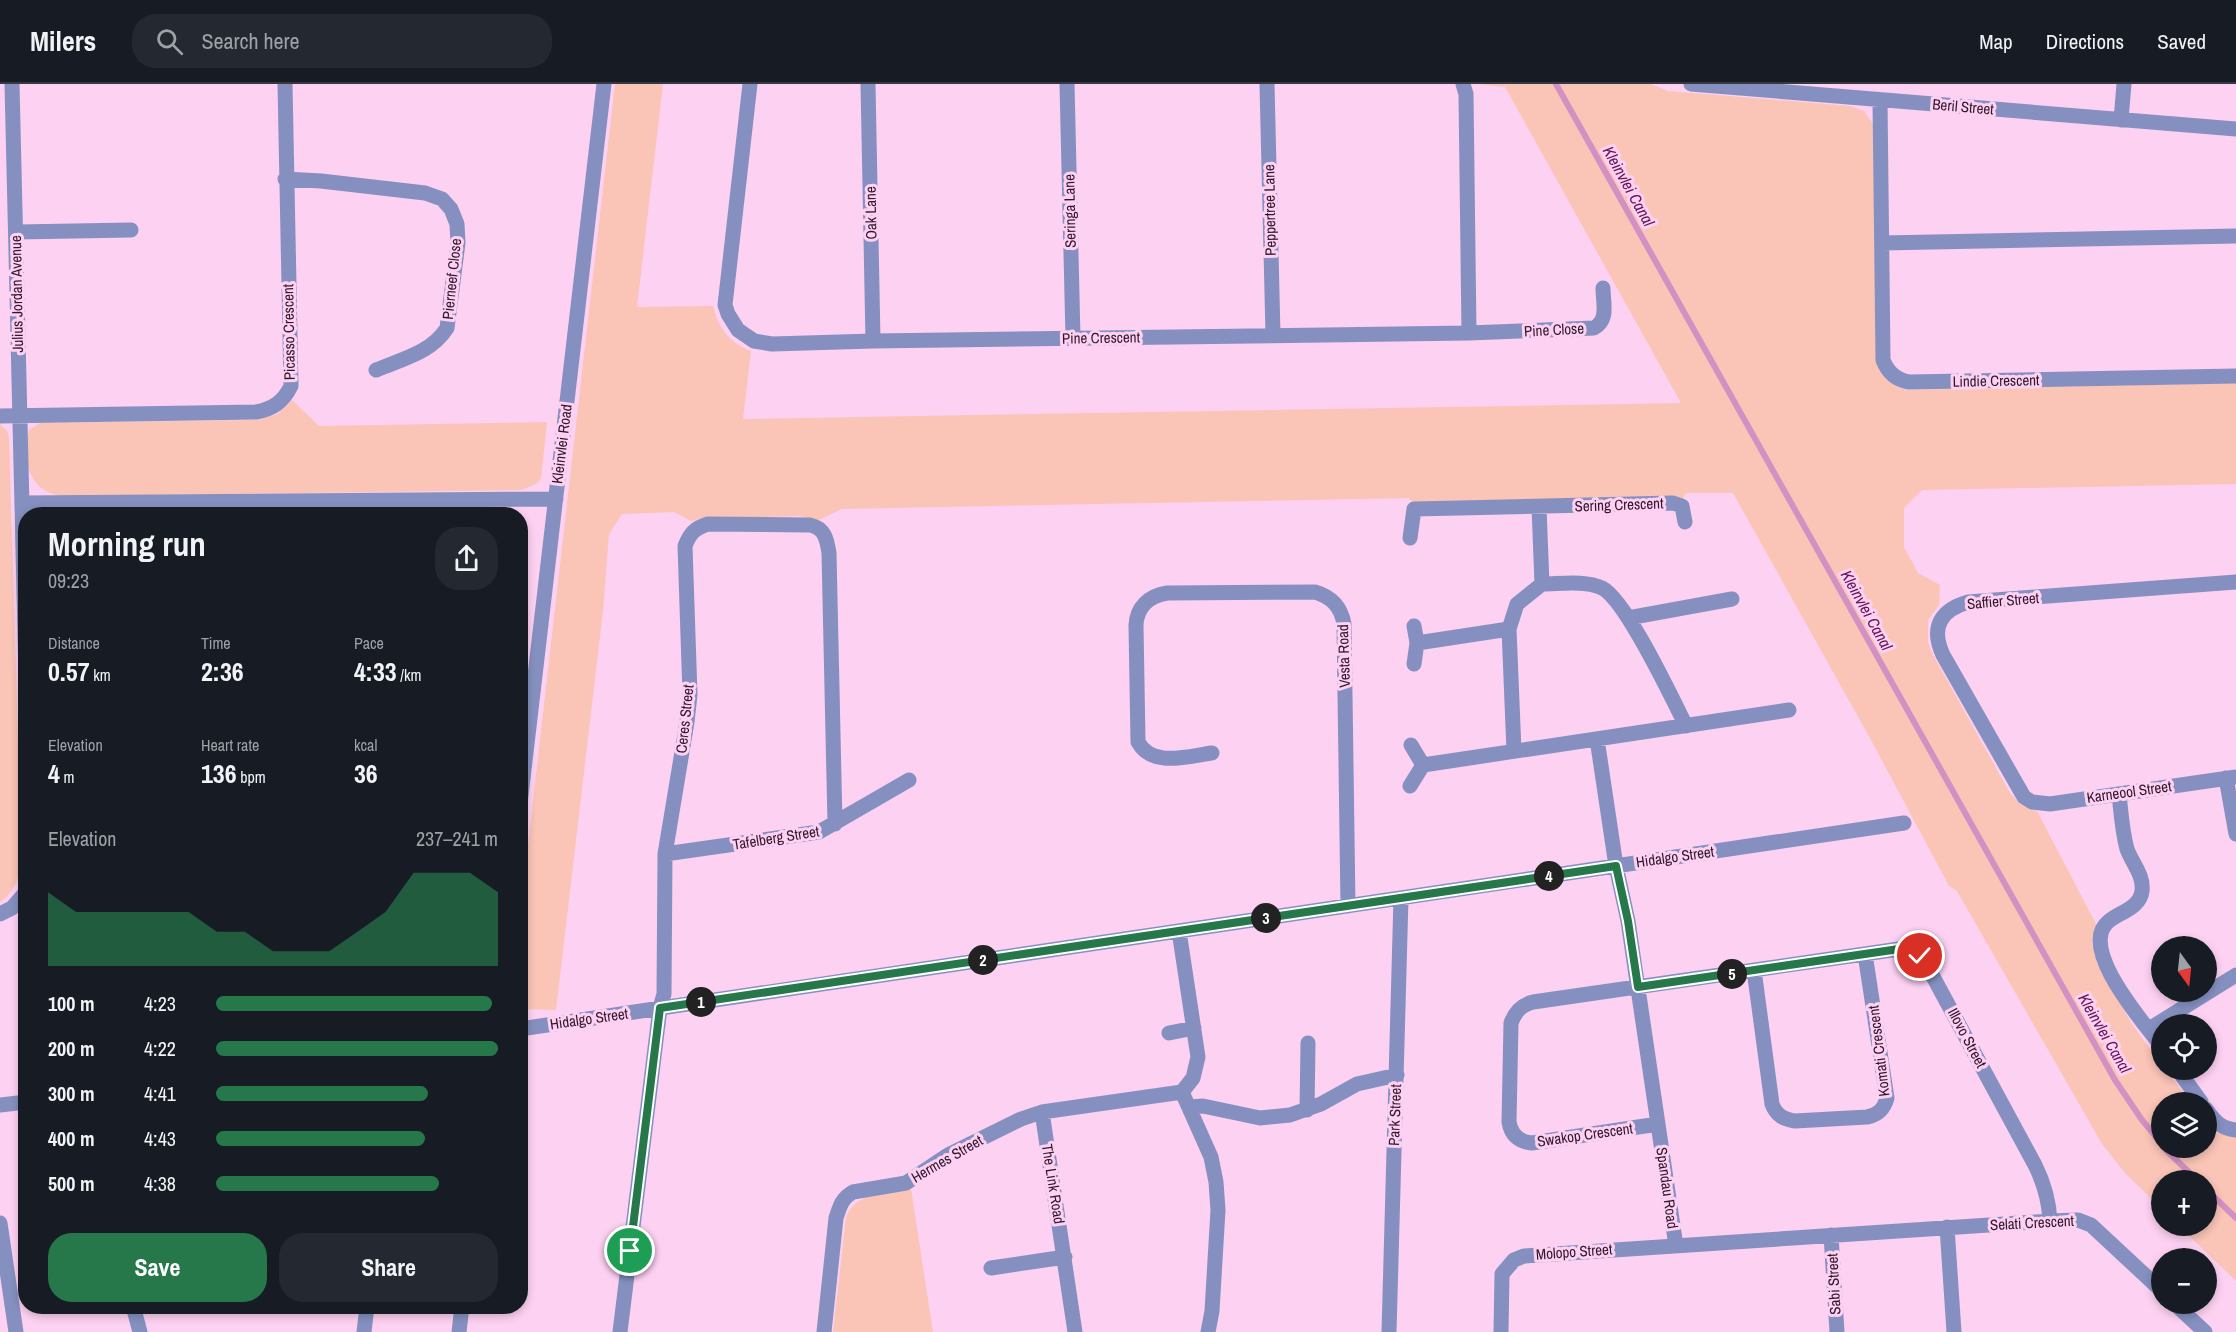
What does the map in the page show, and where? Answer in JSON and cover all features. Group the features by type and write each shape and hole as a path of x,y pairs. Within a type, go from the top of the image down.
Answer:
{"street":[{"name":"Julius Jordan Avenue","path":"12,84 7,136 17,232 21,507"},
{"name":"Picasso Crescent","path":"0,416 256,412 267,410 280,402 291,386 285,179 285,84"},
{"name":"Kleinvlei Road","path":"528,736 604,84"},
{"name":"Pine Crescent","path":"750,84 725,295 728,314 738,330 763,344 1469,333"},
{"name":"Oak Lane","path":"868,84 873,341"},
{"name":"Seringa Lane","path":"1067,84 1073,338"},
{"name":"Peppertree Lane","path":"1267,84 1273,335"},
{"path":"1463,84 1466,106 1469,333"},
{"name":"Beril Street","path":"1690,84 2236,129"},
{"path":"2121,120 2124,84"},
{"name":"Lindie Crescent","path":"1880,100 1883,360 1891,374 1902,381 2236,376"},
{"name":"Pierneef Close","path":"285,179 321,181 425,194 442,200 451,209 457,224 458,243 447,328 440,339 425,350 376,370"},
{"path":"17,232 130,230"},
{"path":"1882,243 2236,237"},
{"name":"Pine Close","path":"1469,333 1594,328 1601,324 1604,318 1603,288"},
{"path":"21,503 556,499"},
{"name":"Sering Crescent","path":"1410,538 1414,509 1672,502 1682,506 1685,522"},
{"path":"1539,507 1542,584"},
{"name":"Ceres Street","path":"620,1332 660,1008 664,994 665,854 690,695 685,546 692,532 708,524 810,525 816,526 827,538 835,824"},
{"name":"Saffier Street","path":"2024,797 1943,655 1939,645 1938,631 1941,617 1953,607 1968,602 2236,582"},
{"path":"1514,751 1509,629 1517,604 1542,584 1589,584 1600,587 1617,602 1659,672 1686,726"},
{"name":"Vesta Road","path":"1212,753 1164,759 1143,751 1138,742 1136,625 1145,603 1156,596 1167,593 1316,592 1330,598 1340,610 1344,624 1348,906"},
{"path":"1628,618 1732,599"},
{"path":"1414,626 1417,643 1414,664"},
{"path":"1417,643 1509,629"},
{"path":"1410,786 1423,765 1789,710"},
{"path":"1597,739 1616,866"},
{"path":"1411,745 1423,765"},
{"path":"2231,777 2236,834"},
{"name":"Karneool Street","path":"2024,797 2032,802 2050,804 2231,777"},
{"name":"Tafelberg Street","path":"665,854 810,834 835,824 909,780"},
{"path":"2119,794 2128,852 2142,878 2141,896 2135,904 2107,921 2101,930 2098,942 2102,956 2123,995 2151,1032"},
{"name":"Hidalgo Street","path":"528,1028 1904,823"},
{"name":"Spandau Road","path":"1616,866 1628,921 1676,1246 1947,1227"},
{"name":"Park Street","path":"1389,1332 1401,898"},
{"path":"0,914 12,908 18,901"},
{"path":"1179,931 1198,1057 1193,1078 1182,1092 1211,1157 1216,1182 1218,1210 1212,1311 1208,1332"},
{"name":"Illovo Street","path":"1638,987 1865,954 1905,949 1916,952 1924,960 2043,1181 2050,1221"},
{"name":"Komati Crescent","path":"1754,970 1772,1104 1777,1114 1788,1120 1867,1117 1877,1113 1887,1098 1865,954"},
{"path":"2149,1029 2236,975"},
{"name":"Swakop Crescent","path":"1638,987 1533,1002 1516,1011 1511,1023 1509,1122 1517,1138 1532,1143 1658,1124"},
{"path":"1168,1033 1194,1028"},
{"path":"1307,1110 1308,1043"},
{"path":"1190,1107 1203,1106 1260,1118 1290,1115 1307,1110 1357,1084 1397,1075"},
{"name":"Hermes Street","path":"824,1332 836,1218 842,1200 853,1192 906,1183 948,1155 1021,1119 1041,1112 1182,1092"},
{"path":"0,1105 18,1103"},
{"name":"The Link Road","path":"1041,1112 1075,1332"},
{"path":"2217,1124 2225,1129 2236,1130"},
{"name":"Selati Crescent","path":"1947,1227 2079,1220 2091,1225 2151,1281"},
{"path":"0,1223 7,1314 16,1332"},
{"path":"1947,1227 1953,1332"},
{"name":"Sabi Street","path":"1831,1235 1837,1332"},
{"name":"Molopo Street","path":"1501,1332 1503,1274 1514,1260 1524,1256 1676,1246"},
{"path":"991,1268 1065,1257"},
{"path":"135,1314 140,1332"},
{"path":"364,1332 366,1314"},
{"path":"459,1332 461,1314"},
{"path":"2186,1314 2205,1332"}],"shaded area":[{"path":"615,84 663,84 637,307 713,306 726,334 737,344 751,351 743,419 1681,403 1505,87 1476,84 1651,84 1668,91 1850,106 1864,111 1873,124 1876,358 1887,379 1900,388 1907,390 2236,383 2236,484 1922,490 1904,508 1904,547 1918,573 1940,585 1939,605 1928,620 1928,642 1932,653 2010,793 2019,803 2037,811 2096,924 2092,941 2097,963 2132,1024 2151,1050 2151,1080 2174,1080 2183,1092 2151,1092 2151,1158 2217,1158 2217,1133 2236,1136 2236,1281 2217,1263 2217,1248 2202,1248 2189,1236 2217,1236 2217,1170 2151,1170 2151,1198 2126,1174 2102,1144 1957,891 1949,886 1871,740 1733,493 1686,493 1683,498 1543,502 1413,503 1409,498 842,509 819,520 799,516 691,521 674,512 622,514 609,534 603,611 556,1010 528,1009 528,845"},
{"path":"292,400 319,426 547,422 541,479 536,484 521,490 61,496 41,488 30,472 27,462 29,430 40,423 258,420 278,414"},
{"path":"0,424 7,431 9,438 18,746 18,877 13,889 0,902"},
{"path":"911,1189 933,1332 833,1332 846,1218 850,1209 864,1198 873,1195"}],"waterway":[{"name":"Kleinvlei Canal","path":"1556,84 2115,1080 2151,1131"},
{"name":"Kleinvlei Canal","path":"2174,1158 2187,1170"},
{"name":"Kleinvlei Canal","path":"2217,1200 2236,1218"}],"route":[{"path":"630,1251 660,1008 1616,866 1628,921 1638,987 1899,949 1911,950 1920,956"}]}
